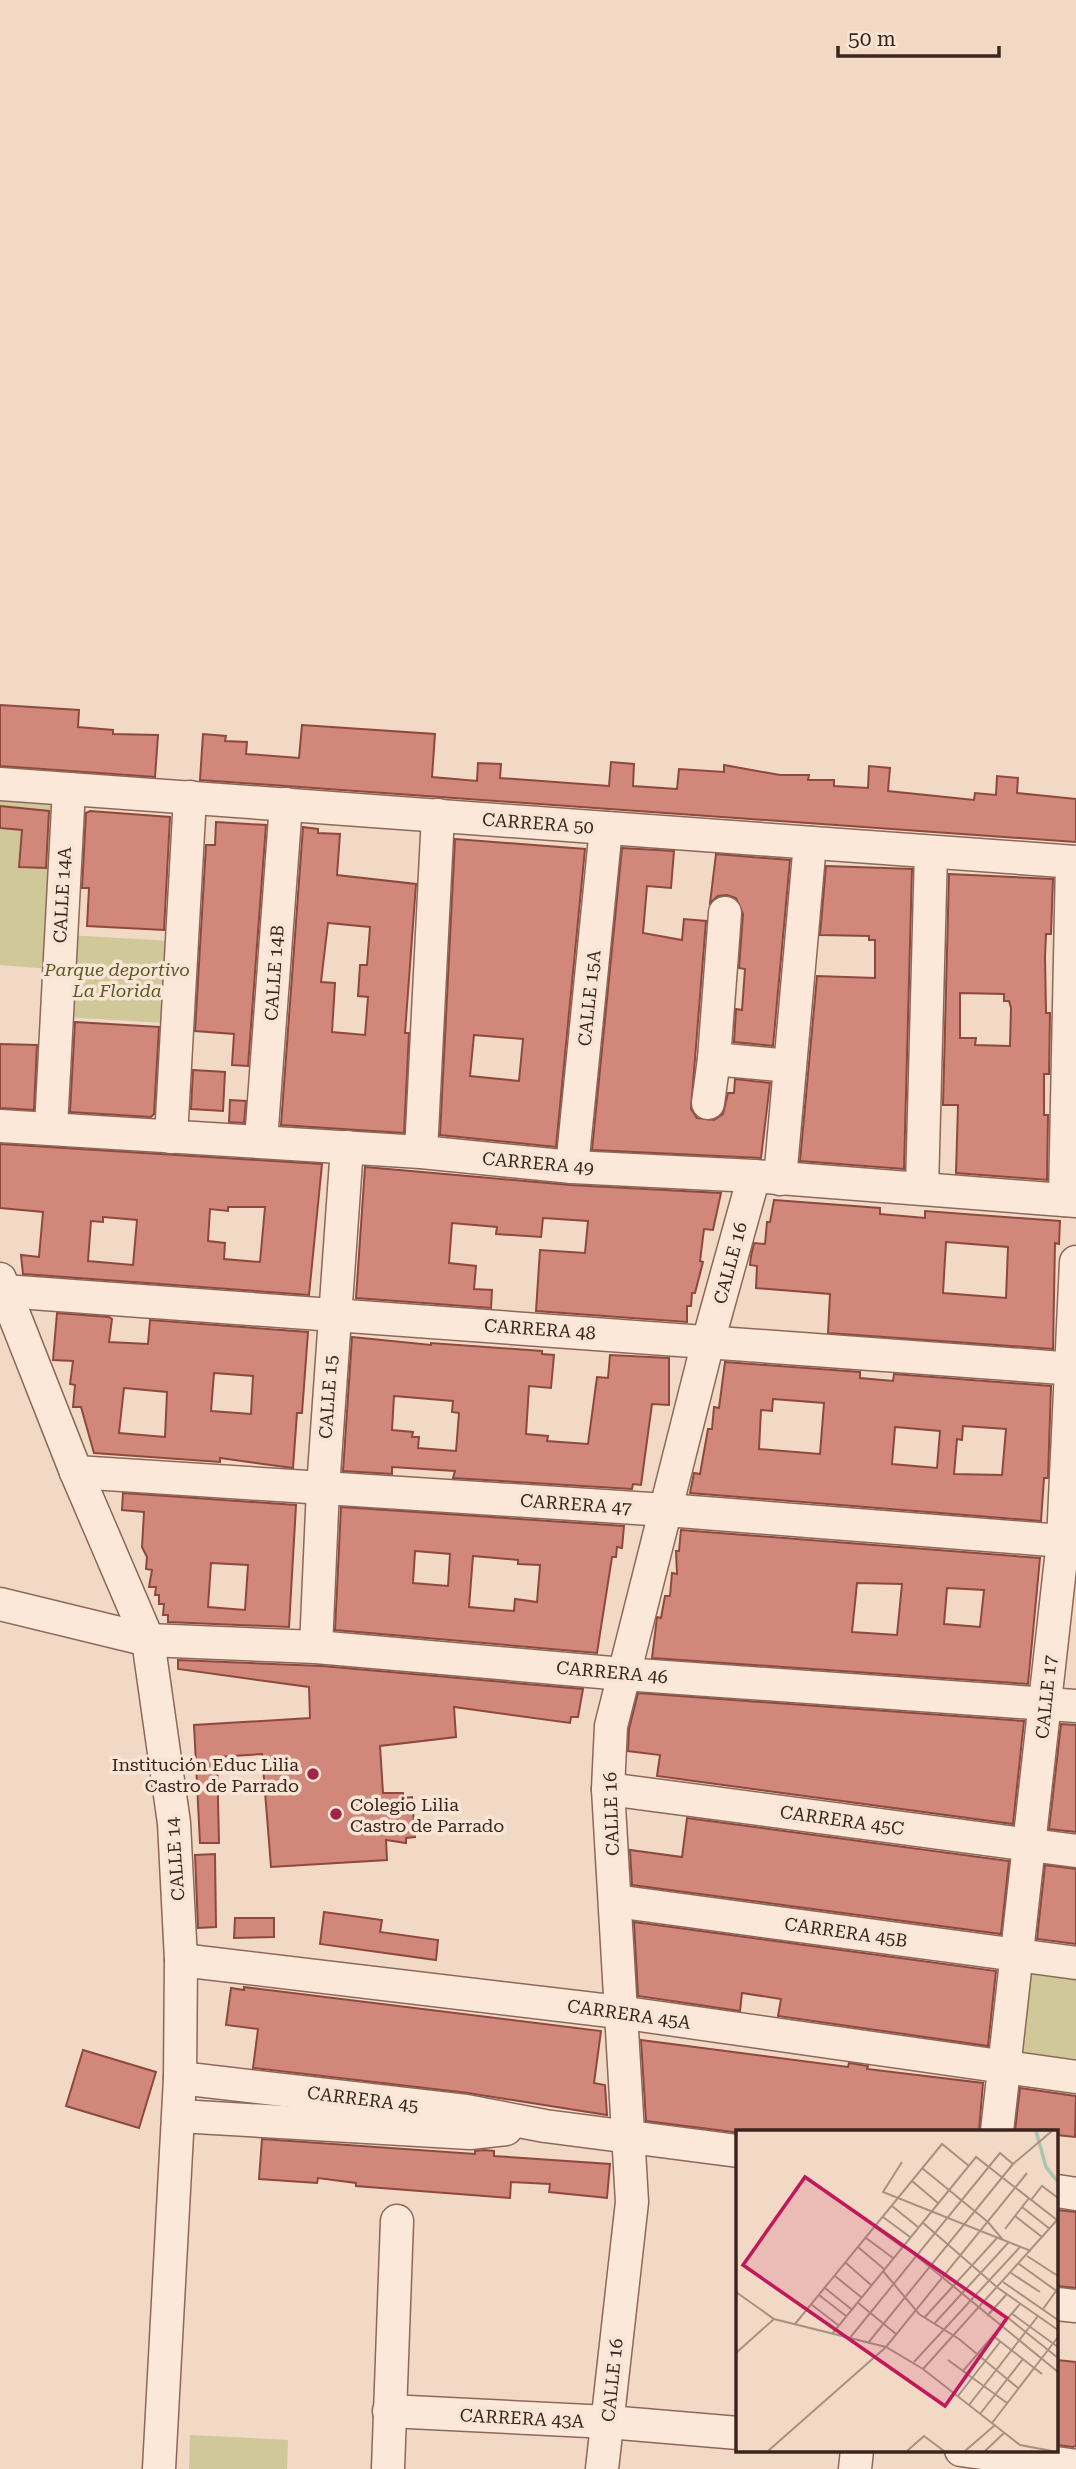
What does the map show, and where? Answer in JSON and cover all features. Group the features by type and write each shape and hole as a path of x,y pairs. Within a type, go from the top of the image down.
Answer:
{"street":[{"name":"CARRERA 50","path":"0,784 1074,862"},
{"name":"CALLE 14A","path":"51,1127 69,789"},
{"path":"171,1137 190,797"},
{"name":"CALLE 14B","path":"261,1141 286,804"},
{"path":"421,1152 438,815"},
{"name":"CALLE 15A","path":"572,1167 606,828"},
{"name":"CALLE 16","path":"603,2469 632,2202 608,1789 611,1726 708,1342 767,1177 790,1066 810,843"},
{"path":"922,1188 931,852"},
{"path":"1070,1201 1074,862"},
{"path":"708,1103 725,913"},
{"path":"714,1059 790,1066"},
{"name":"CARRERA 49","path":"0,1126 51,1127 421,1152 572,1167 767,1177 1070,1201"},
{"name":"CALLE 15","path":"316,1647 333,1314 346,1147"},
{"name":"CALLE 17","path":"997,2130 1030,1845 1061,1705 1070,1542 1076,1262"},
{"name":"CARRERA 48","path":"2,1285 333,1314 1073,1369"},
{"name":"CALLE 14","path":"2,1285 76,1472 148,1640 174,1823 181,1960 180,2078 159,2469"},
{"name":"CARRERA 47","path":"76,1472 666,1510 1070,1542"},
{"name":"CARRERA 46","path":"0,1604 148,1640 316,1647 623,1674 1061,1705"},
{"name":"CARRERA 45C","path":"608,1789 1076,1851"},
{"name":"CARRERA 45B","path":"615,1901 1076,1964"},
{"name":"CARRERA 45A","path":"181,1960 619,2012 1076,2077"},
{"name":"CARRERA 45","path":"180,2078 467,2111 545,2126 736,2151"},
{"name":"CARRERA 45","path":"179,2116 470,2133 545,2126"},
{"path":"1058,2191 1076,2194"},
{"path":"388,2469 397,2221"},
{"path":"1058,2304 1076,2306"},
{"name":"CARRERA 43A","path":"389,2411 608,2422 736,2433"},
{"path":"977,2452 1076,2466"}],"green space":[{"path":"0,797 57,801 50,969 0,965"},
{"name":"Parque deportivo La Florida","path":"67,935 172,941 167,1023 63,1017"},
{"path":"1017,1956 1076,1963 1076,2077 1005,2068"},
{"path":"190,2435 288,2440 287,2469 189,2469"}],"building":[{"path":"0,705 79,710 78,727 113,730 113,734 158,735 155,777 0,766"},
{"path":"302,725 435,734 432,777 477,781 478,763 501,764 500,778 609,786 611,762 634,764 633,786 677,789 679,769 724,772 724,765 780,775 809,775 808,780 834,780 834,786 868,788 869,766 890,768 888,791 974,800 975,793 996,795 997,776 1018,778 1017,793 1076,799 1076,842 200,780 203,734 226,736 225,741 247,742 246,754 299,758"},
{"path":"0,806 49,811 46,868 19,867 22,830 0,828"},
{"path":"90,811 170,817 164,930 87,926 89,888 82,888 86,813"},
{"path":"216,822 266,825 248,1066 232,1065 234,1034 195,1031 206,845 215,845"},
{"path":"303,827 318,829 318,833 340,834 337,875 416,884 405,1033 409,1033 404,1133 281,1125","holes":["328,923 370,927 367,965 360,965 358,996 368,997 365,1035 332,1032 335,983 321,982"]},
{"path":"455,839 585,849 556,1147 440,1135","holes":["474,1035 523,1039 519,1081 470,1076"]},
{"path":"622,848 674,851 671,888 647,886 643,933 682,940 684,919 706,921 691,1109 697,1118 714,1120 723,1114 728,1093 734,1093 735,1079 770,1083 761,1158 592,1150"},
{"path":"716,854 790,860 773,1046 734,1042 736,1009 742,1010 745,969 739,968 743,914 736,898 727,895 718,896 710,903"},
{"path":"826,866 912,869 904,1169 800,1161 817,976 875,978 875,940 869,940 869,936 820,935"},
{"path":"949,874 1053,879 1051,934 1046,934 1045,956 1046,1013 1050,1013 1049,1074 1044,1074 1044,1115 1048,1115 1047,1180 956,1173 958,1105 943,1105","holes":["960,993 1004,994 1004,1001 1009,1001 1011,1008 1010,1046 975,1045 976,1038 960,1038"]},
{"path":"75,1022 159,1027 154,1114 151,1117 70,1112"},
{"path":"0,1044 37,1045 34,1110 0,1108"},
{"path":"193,1070 225,1072 223,1111 191,1109"},
{"path":"230,1100 246,1101 244,1123 229,1122"},
{"path":"0,1144 322,1164 309,1295 23,1274 21,1255 39,1257 43,1212 0,1208","holes":["228,1207 265,1207 260,1262 224,1259 225,1243 208,1241 210,1209 228,1211","103,1217 137,1220 133,1265 88,1261 91,1221 103,1222"]},
{"path":"365,1167 570,1185 721,1193 713,1230 704,1229 700,1261 703,1262 695,1293 692,1293 691,1306 687,1306 687,1322 536,1311 540,1250 585,1253 588,1221 543,1218 541,1237 496,1234 497,1227 452,1223 449,1263 476,1266 474,1289 492,1290 491,1308 356,1298"},
{"path":"774,1200 880,1208 880,1214 925,1218 925,1211 1060,1221 1059,1244 1055,1243 1053,1349 828,1333 830,1294 756,1288 757,1266 750,1265 751,1256 754,1243 765,1244 767,1222 770,1222","holes":["946,1242 1008,1247 1006,1298 943,1293"]},
{"path":"57,1313 109,1317 112,1319 109,1342 148,1344 150,1320 308,1332 302,1413 297,1413 293,1468 220,1458 220,1462 94,1453 81,1407 73,1407 75,1385 70,1384 73,1361 53,1360","holes":["214,1373 253,1376 251,1414 211,1411","124,1388 167,1392 165,1437 119,1433"]},
{"path":"352,1337 431,1345 542,1351 542,1354 554,1355 551,1388 529,1386 526,1434 548,1436 547,1441 588,1444 597,1377 608,1378 610,1355 669,1358 669,1405 652,1404 641,1485 633,1484 632,1489 453,1478 455,1471 392,1467 392,1474 343,1471","holes":["394,1396 453,1401 452,1412 459,1413 456,1451 418,1448 419,1437 412,1437 413,1432 392,1430"]},
{"path":"725,1362 860,1372 860,1378 893,1381 894,1374 1051,1386 1048,1478 1044,1478 1041,1521 690,1493 694,1473 700,1474 708,1429 712,1429 714,1407 719,1408","holes":["773,1399 824,1403 820,1454 759,1449 761,1410 772,1411","963,1426 1006,1429 1002,1475 954,1474 957,1439 962,1440","895,1427 940,1431 937,1468 892,1464"]},
{"path":"123,1493 296,1505 289,1627 168,1622 168,1615 163,1615 164,1604 159,1604 159,1595 155,1595 156,1587 149,1587 152,1570 146,1569 147,1557 142,1547 144,1512 122,1510","holes":["211,1563 248,1565 245,1610 208,1607"]},
{"path":"341,1507 624,1526 622,1548 617,1547 616,1557 612,1557 597,1653 335,1630","holes":["415,1551 450,1554 448,1586 413,1583","473,1556 540,1565 537,1602 515,1599 514,1611 469,1607"]},
{"path":"681,1530 1040,1558 1028,1684 652,1658 657,1617 661,1618 665,1596 670,1596 672,1573 677,1574 676,1551 679,1551","holes":["857,1583 902,1584 897,1635 852,1632","947,1588 984,1590 980,1627 944,1624"]},
{"path":"178,1660 322,1666 583,1689 578,1717 571,1717 570,1723 454,1707 456,1737 380,1746 383,1793 403,1793 403,1798 412,1797 415,1837 406,1838 406,1843 386,1840 387,1860 271,1867 262,1754 217,1757 219,1843 200,1843 194,1725 310,1718 309,1687 178,1669"},
{"path":"638,1693 1024,1721 1013,1824 657,1776 660,1755 628,1751 629,1729"},
{"path":"1061,1724 1076,1725 1076,1832 1049,1829"},
{"path":"687,1818 1009,1861 1001,1934 632,1885 630,1850 682,1857"},
{"path":"215,1854 216,1927 198,1928 195,1855"},
{"path":"1045,1865 1076,1869 1076,1944 1037,1939"},
{"path":"324,1912 382,1920 380,1932 438,1940 436,1960 320,1944"},
{"path":"235,1918 274,1918 274,1937 234,1938"},
{"path":"634,1922 996,1971 988,2046 778,2016 781,1999 742,1993 740,2011 638,1996"},
{"path":"244,1987 601,2031 594,2083 605,2085 607,2115 468,2093 253,2068 258,2029 226,2025 231,1988 244,1990"},
{"path":"641,2040 848,2067 849,2063 868,2066 867,2069 983,2083 979,2130 733,2132 646,2121"},
{"path":"83,2050 156,2072 139,2128 66,2106"},
{"path":"1020,2088 1076,2096 1075,2137 1058,2135 1058,2130 1015,2130"},
{"path":"262,2139 475,2154 475,2151 484,2150 494,2151 494,2156 610,2164 607,2198 549,2192 550,2184 511,2182 510,2198 356,2186 356,2183 318,2178 317,2183 259,2179"},
{"path":"1058,2210 1076,2212 1076,2288 1058,2286"},
{"path":"1058,2360 1076,2362 1076,2446 1058,2445"}],"place":[{"name":"Institución Educ Lilia Castro de Parrado","path":"313,1774"},
{"name":"Colegio Lilia Castro de Parrado","path":"336,1814"}]}
